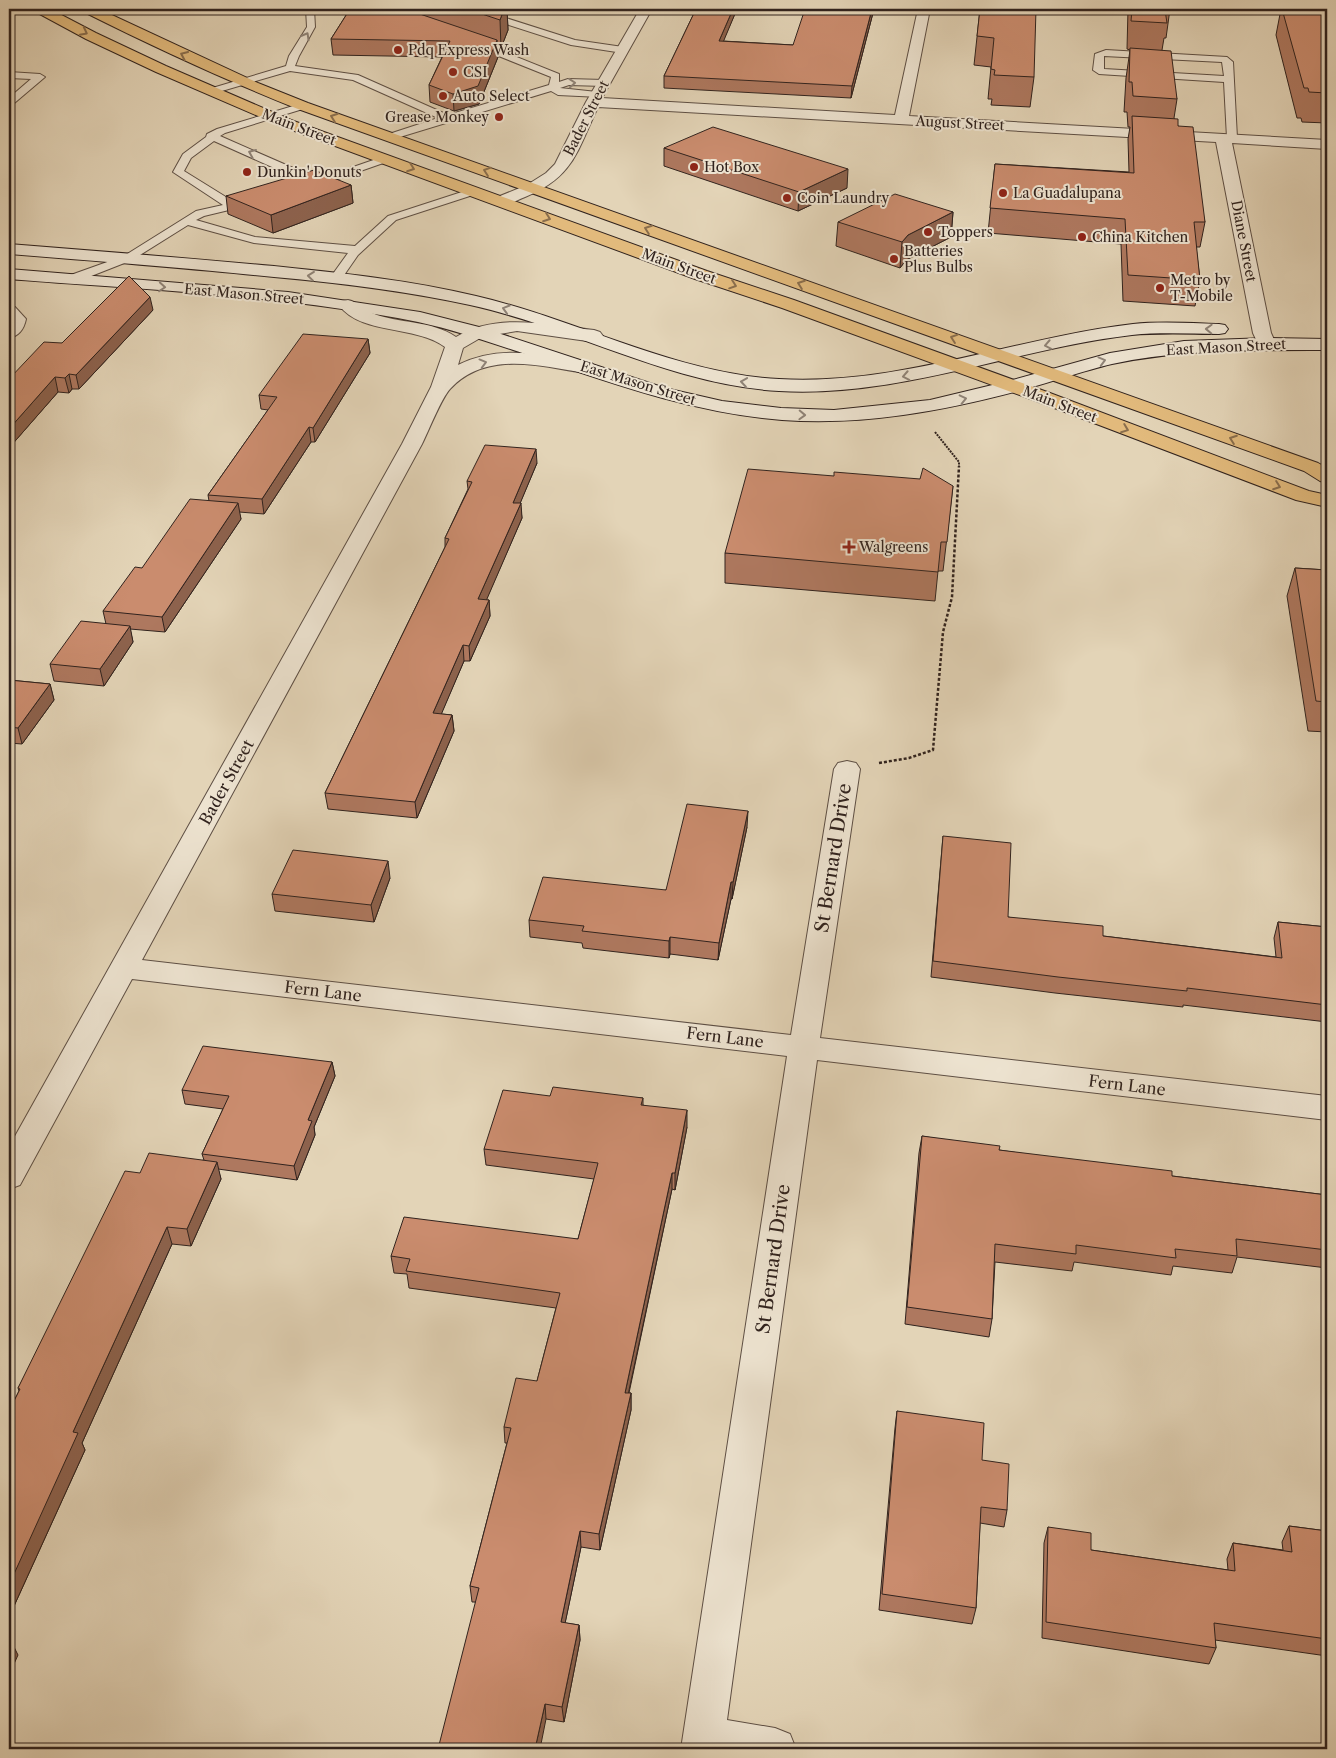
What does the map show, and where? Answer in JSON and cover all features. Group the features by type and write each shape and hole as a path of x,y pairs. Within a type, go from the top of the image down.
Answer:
{"main road":[{"name":"Main Street","path":"41,9 91,36 268,116 1014,386 1303,496 1327,500"},
{"name":"Main Street","path":"89,9 243,82 303,106 1000,354 1311,468 1327,477"}],"street":[{"name":"Bader Street","path":"501,201 533,188 552,176 562,166 598,93 646,9"},
{"path":"901,120 924,9"},
{"name":"August Street","path":"598,93 901,120 1327,144"},
{"name":"Diane Street","path":"1228,138 1264,338"},
{"name":"East Mason Street","path":"9,249 128,258 390,285 500,306 594,336 687,370 748,382 811,385 877,381 1082,338 1140,330 1195,328 1327,345"},
{"name":"East Mason Street","path":"9,274 288,297 420,317 477,332 681,398 722,407 799,415 834,416 901,411 930,406 1014,386 1110,359 1155,351 1264,338 1327,341"},
{"path":"348,305 365,317 430,332 444,337 455,344 477,332 516,326 594,336"},
{"path":"9,311 17,319 15,327 9,333"},
{"name":"Bader Street","path":"9,1176 412,444 441,387 455,344"},
{"name":"Bader Street","path":"441,387 467,368 484,361 514,357 585,367"},
{"name":"St Bernard Drive","path":"703,1743 804,1046 847,769"},
{"name":"Fern Lane","path":"123,968 1327,1108"},
{"path":"703,1743 775,1749"}],"lane":[{"path":"290,68 294,56 311,27 310,11"},
{"path":"478,12 574,43 623,50"},
{"path":"461,39 556,76 553,87"},
{"path":"1228,138 1229,79 1228,62 1224,59 1100,54 1098,70 1102,72 1229,79"},
{"path":"212,91 290,68 355,77 447,118"},
{"path":"9,75 40,77 9,103"},
{"path":"390,137 568,82 598,93"},
{"path":"233,206 178,172 187,156 211,136 228,128 303,106"},
{"path":"211,136 296,173 295,182 262,196 218,196"},
{"path":"72,279 128,258 200,213 233,206 385,159"},
{"path":"336,278 357,250 392,218 475,191"},
{"path":"186,221 254,240 357,250"}],"path":[{"path":"847,769 909,758 933,750 943,632 952,597 959,462 933,430"}],"building":[{"path":"350,9 405,9 497,40 478,86 453,94 429,85 450,41 331,39"},
{"path":"467,9 504,9 500,20"},
{"path":"696,9 733,9 719,41 793,45 805,9 872,9 852,86 664,76"},
{"path":"980,9 1036,9 1034,77 994,75 995,70 991,69 994,38 977,36"},
{"path":"1132,9 1170,10 1165,10 1167,23 1131,21"},
{"path":"1282,9 1327,9 1327,93 1309,92 1308,88 1304,88"},
{"path":"1130,48 1171,51 1177,99 1133,96 1132,82 1129,82"},
{"path":"1132,116 1178,119 1178,126 1193,127 1205,222 1194,222 1200,280 1128,275 1125,219 990,208 995,164 1134,173"},
{"path":"713,127 848,169 799,192 664,148"},
{"path":"314,170 351,185 271,215 226,196"},
{"path":"895,194 953,212 908,235 902,242 838,222"},
{"path":"129,276 150,297 76,375 69,374 65,378 55,377 9,429 9,379 44,342 62,343"},
{"path":"303,334 368,339 313,428 309,427 262,499 208,495 277,397 259,395"},
{"path":"485,445 536,449 513,503 521,503 478,599 489,600 469,646 463,645 433,713 452,715 415,802 325,793 449,539 445,538 472,482 467,481"},
{"name":"Walgreens","path":"923,468 953,486 947,542 941,542 938,572 725,553 748,469 834,476 834,472 920,479"},
{"path":"190,499 238,503 162,617 103,611 135,567 142,568"},
{"path":"1295,568 1327,570 1327,702 1316,701"},
{"path":"81,621 130,626 100,669 50,664"},
{"path":"9,680 50,684 18,728 9,727"},
{"path":"687,804 748,811 719,943 670,937 669,941 582,931 584,926 529,920 543,877 666,890"},
{"path":"943,836 1011,843 1008,917 1103,926 1103,936 1282,958 1278,922 1327,927 1327,1005 1187,988 1187,991 1058,977 933,961"},
{"path":"293,850 388,861 371,905 272,894"},
{"path":"203,1046 332,1062 308,1120 312,1121 294,1166 202,1154 229,1096 182,1090"},
{"path":"553,1087 643,1098 641,1105 687,1110 675,1173 672,1173 625,1393 631,1393 599,1534 580,1531 561,1622 579,1625 562,1707 545,1704 535,1749 438,1749 479,1588 470,1586 511,1428 504,1427 516,1378 537,1381 560,1293 406,1271 410,1259 391,1256 404,1217 578,1239 598,1163 484,1149 503,1090 550,1096"},
{"path":"922,1136 1000,1146 999,1150 1172,1171 1172,1176 1327,1195 1327,1250 1236,1239 1237,1256 1175,1249 1176,1258 1076,1245 1076,1254 995,1244 992,1319 907,1307"},
{"path":"149,1153 217,1162 187,1229 167,1227 73,1432 78,1433 9,1585 9,1411 20,1389 18,1388 125,1171 140,1173"},
{"path":"897,1411 984,1423 982,1460 1009,1464 1007,1510 981,1507 976,1608 882,1594"},
{"path":"1289,1526 1327,1531 1327,1639 1214,1623 1216,1648 1046,1622 1048,1527 1091,1533 1091,1550 1235,1571 1233,1543 1292,1552"}],"place":[{"name":"Pdq Express Wash","path":"398,50"},
{"name":"CSI","path":"453,72"},
{"name":"Auto Select","path":"443,96"},
{"name":"Grease Monkey","path":"499,117"},
{"name":"Hot Box","path":"694,167"},
{"name":"Dunkin' Donuts","path":"247,172"},
{"name":"La Guadalupana","path":"1003,193"},
{"name":"Coin Laundry","path":"787,198"},
{"name":"Toppers","path":"928,232"},
{"name":"China Kitchen","path":"1082,237"},
{"name":"Batteries Plus Bulbs","path":"894,259"},
{"name":"Metro by T-Mobile","path":"1160,288"},
{"name":"Walgreens","path":"849,547"}]}
